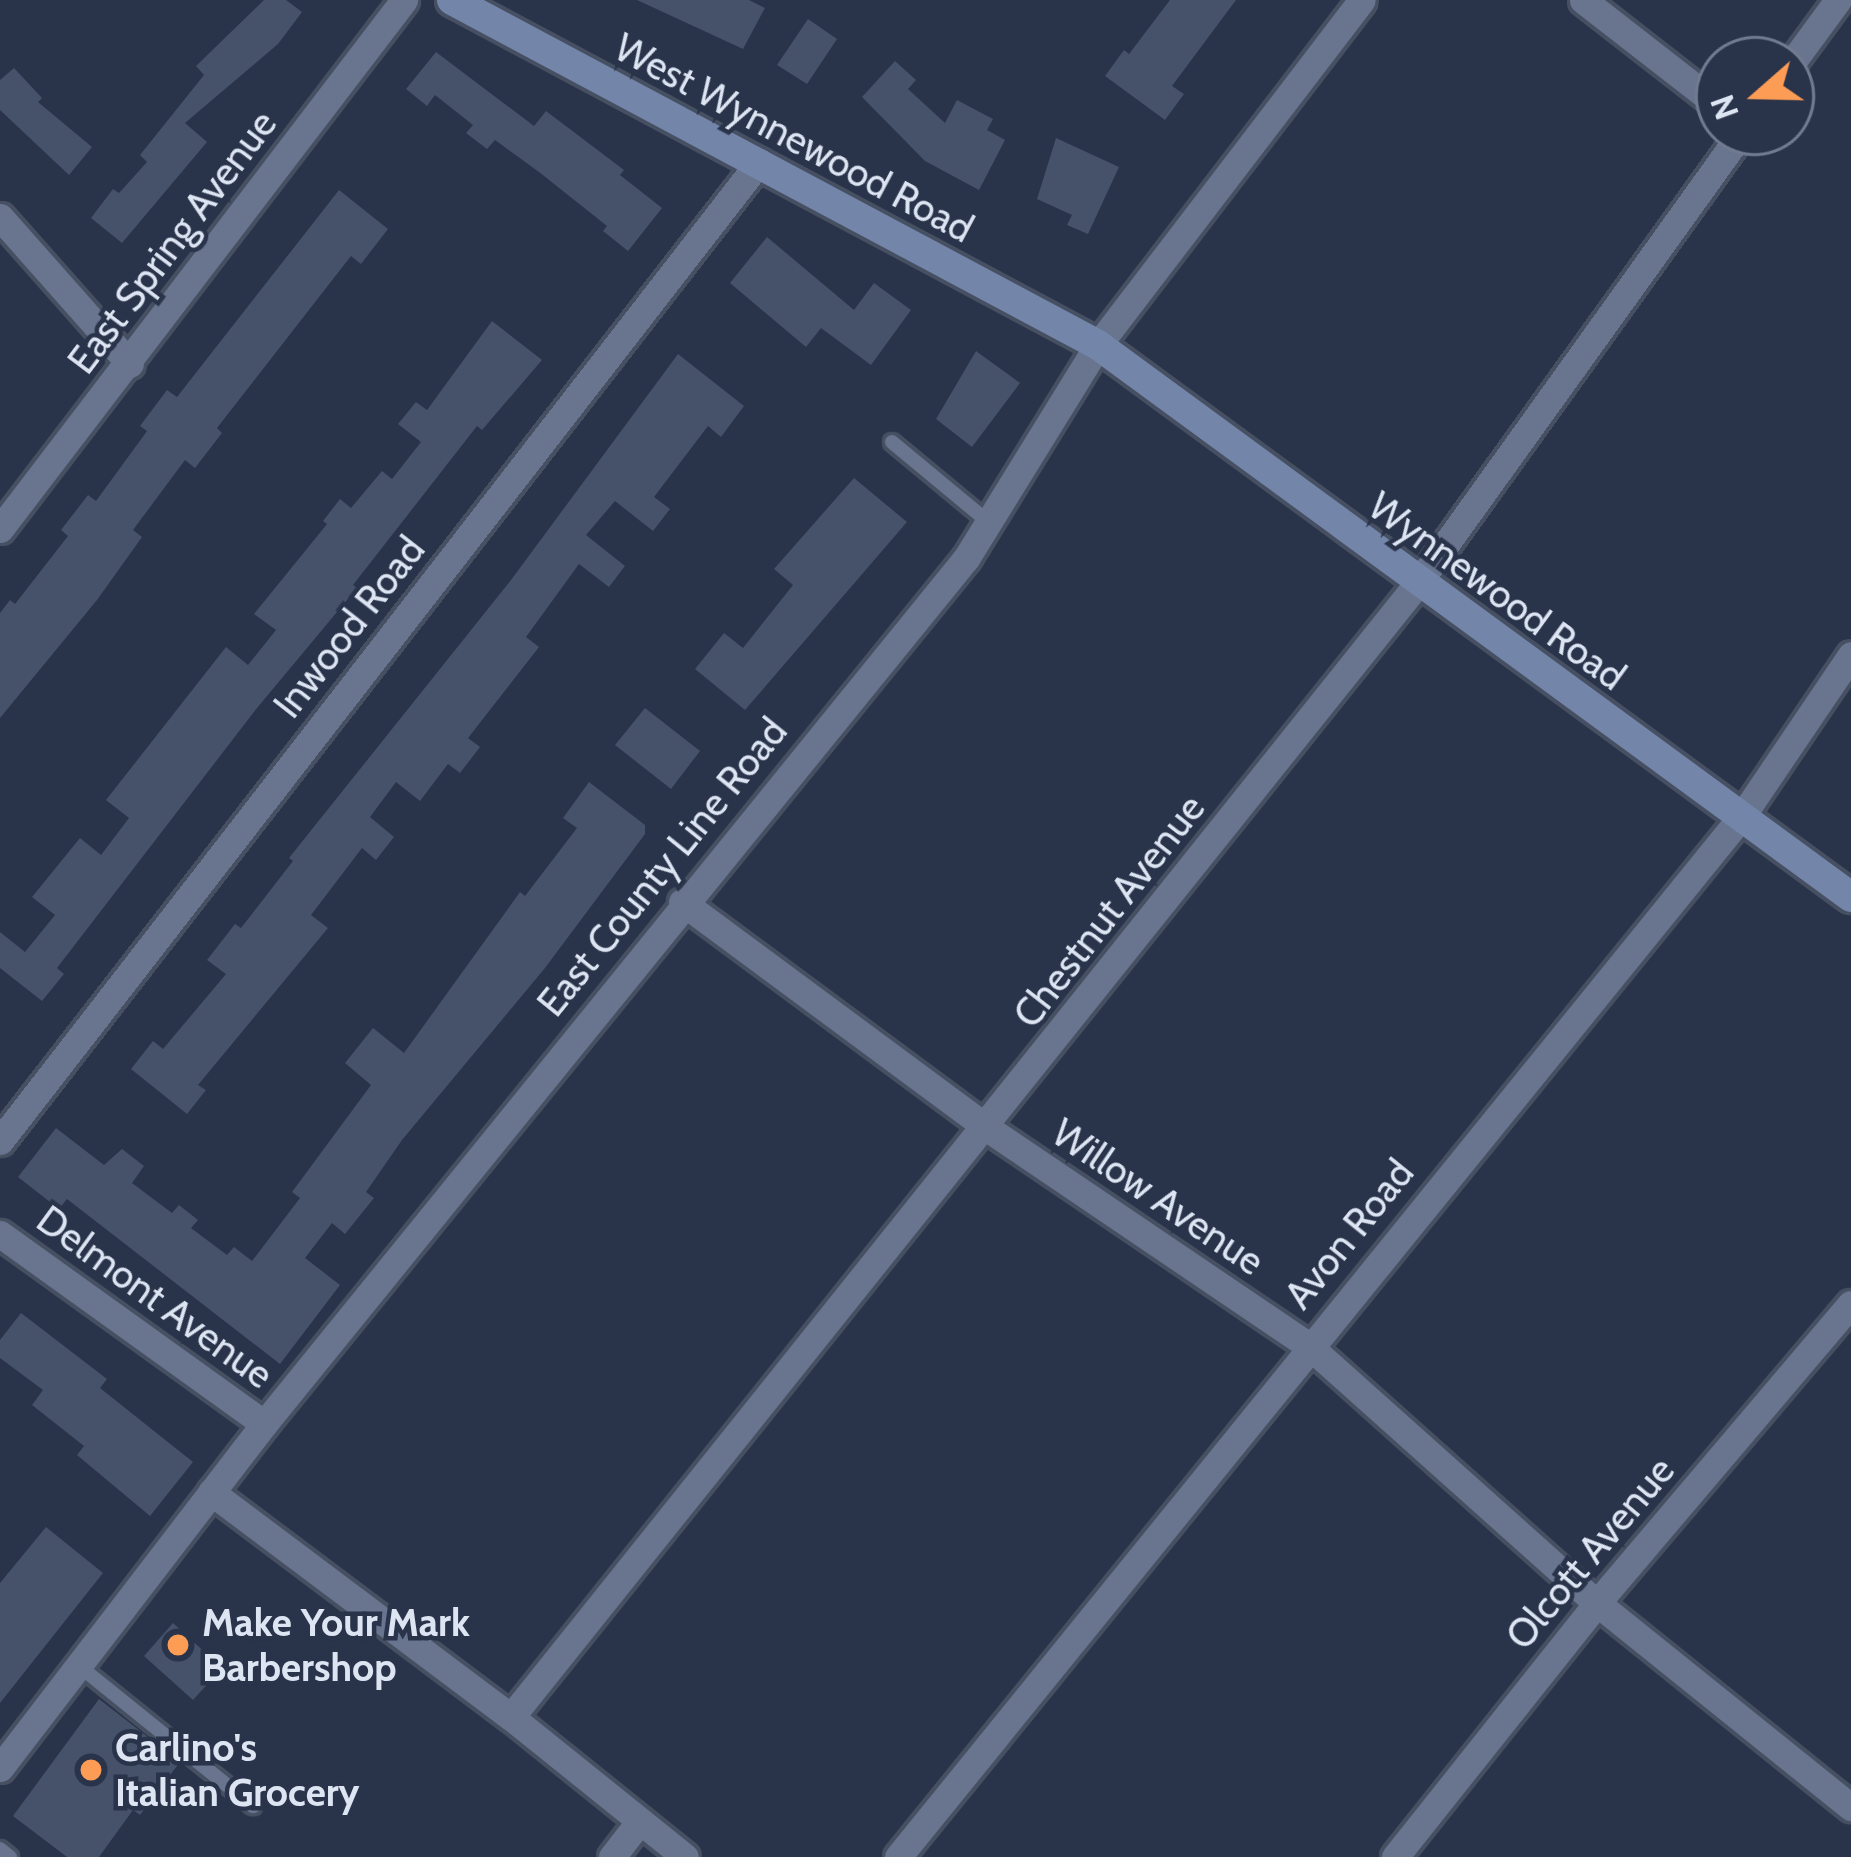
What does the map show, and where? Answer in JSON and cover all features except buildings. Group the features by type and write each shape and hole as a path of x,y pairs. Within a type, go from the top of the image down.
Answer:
{"main road":[{"name":"West Wynnewood Road","path":"452,0 1098,345"},
{"name":"Wynnewood Road","path":"1098,345 1851,897"}],"street":[{"name":"East Spring Avenue","path":"0,530 404,0"},
{"name":"East County Line Road","path":"4,1752 682,902 967,556 1098,345 1362,0"},
{"path":"1583,0 1695,87"},
{"path":"1812,36 1838,0"},
{"name":"Chestnut Avenue","path":"511,1718 1418,583 1725,156"},
{"name":"Inwood Road","path":"0,1141 759,162"},
{"path":"0,217 130,364"},
{"name":"Avon Road","path":"898,1857 1742,816 1851,655"},
{"name":"Willow Avenue","path":"682,902 987,1128 1309,1346 1597,1603 1851,1807"},
{"name":"Delmont Avenue","path":"0,1234 264,1424"},
{"name":"Olcott Avenue","path":"1395,1857 1597,1603 1851,1304"},
{"path":"211,1492 511,1718 685,1857"},
{"path":"612,1857 639,1822"}],"lane":[{"path":"892,442 987,521"},
{"path":"78,1665 253,1806"},
{"path":"0,1849 10,1857"}],"place":[{"name":"Make Your Mark Barbershop","path":"178,1645"},
{"name":"Carlino's Italian Grocery","path":"91,1770"}]}
